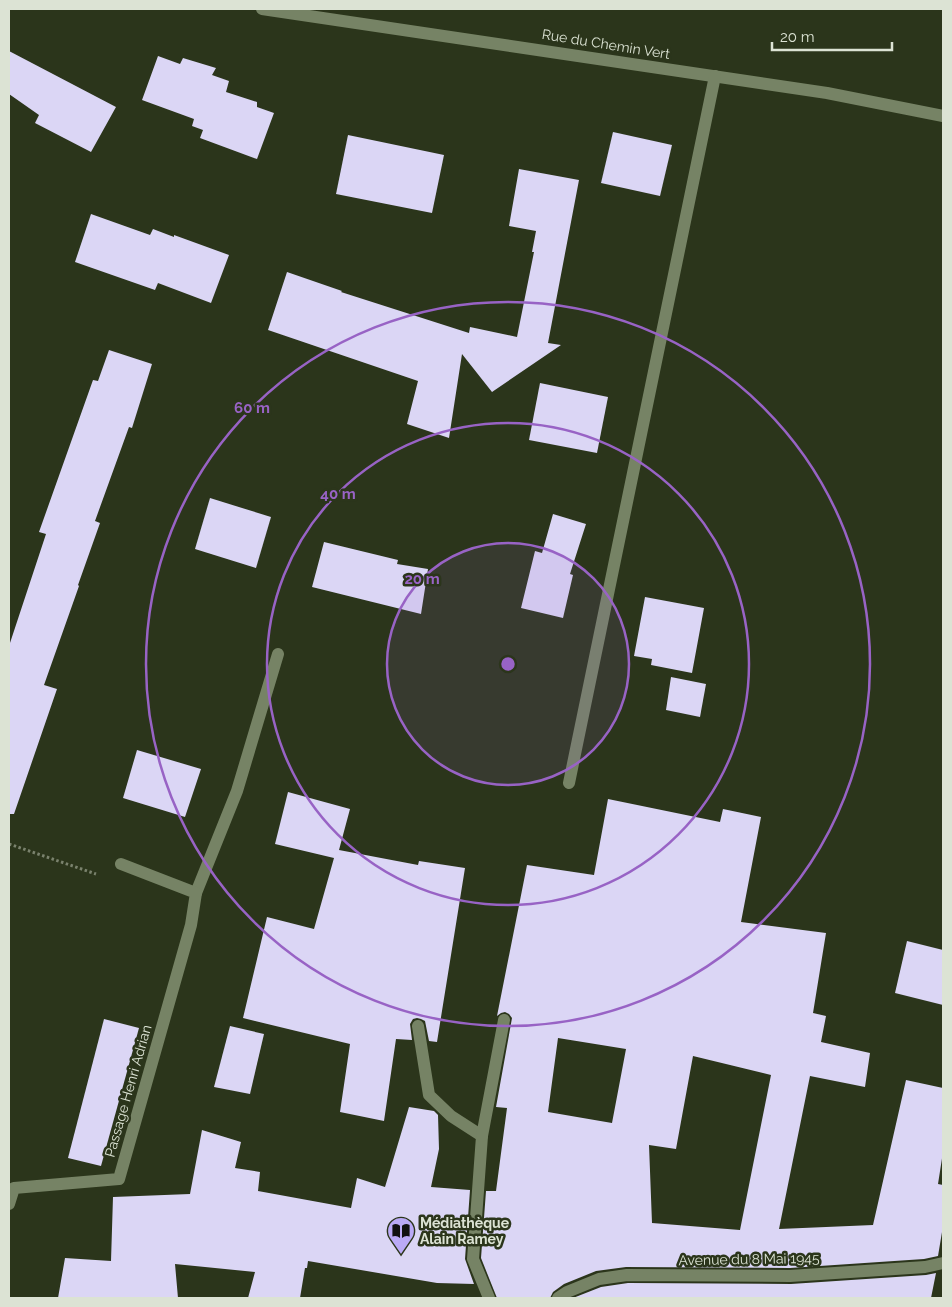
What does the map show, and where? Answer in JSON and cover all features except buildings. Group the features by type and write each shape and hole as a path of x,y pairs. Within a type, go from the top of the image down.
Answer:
{"street":[{"name":"Rue du Chemin Vert","path":"262,9 827,93 943,116"},
{"path":"569,783 715,76"},
{"name":"Passage Henri Adrian","path":"9,1204 14,1188 119,1178 191,925 196,893 238,791 278,654"},
{"path":"121,864 196,893"},
{"path":"489,1298 473,1259 482,1136 504,1020"},
{"path":"418,1026 429,1095 451,1116 482,1136"},
{"name":"Avenue du 8 Mai 1945","path":"558,1298 567,1292 599,1279 627,1275 790,1276 925,1267 943,1263"}],"path":[{"path":"9,844 100,875 121,864"}],"place":[{"name":"Médiathèque Alain Ramey","path":"401,1255"}]}
